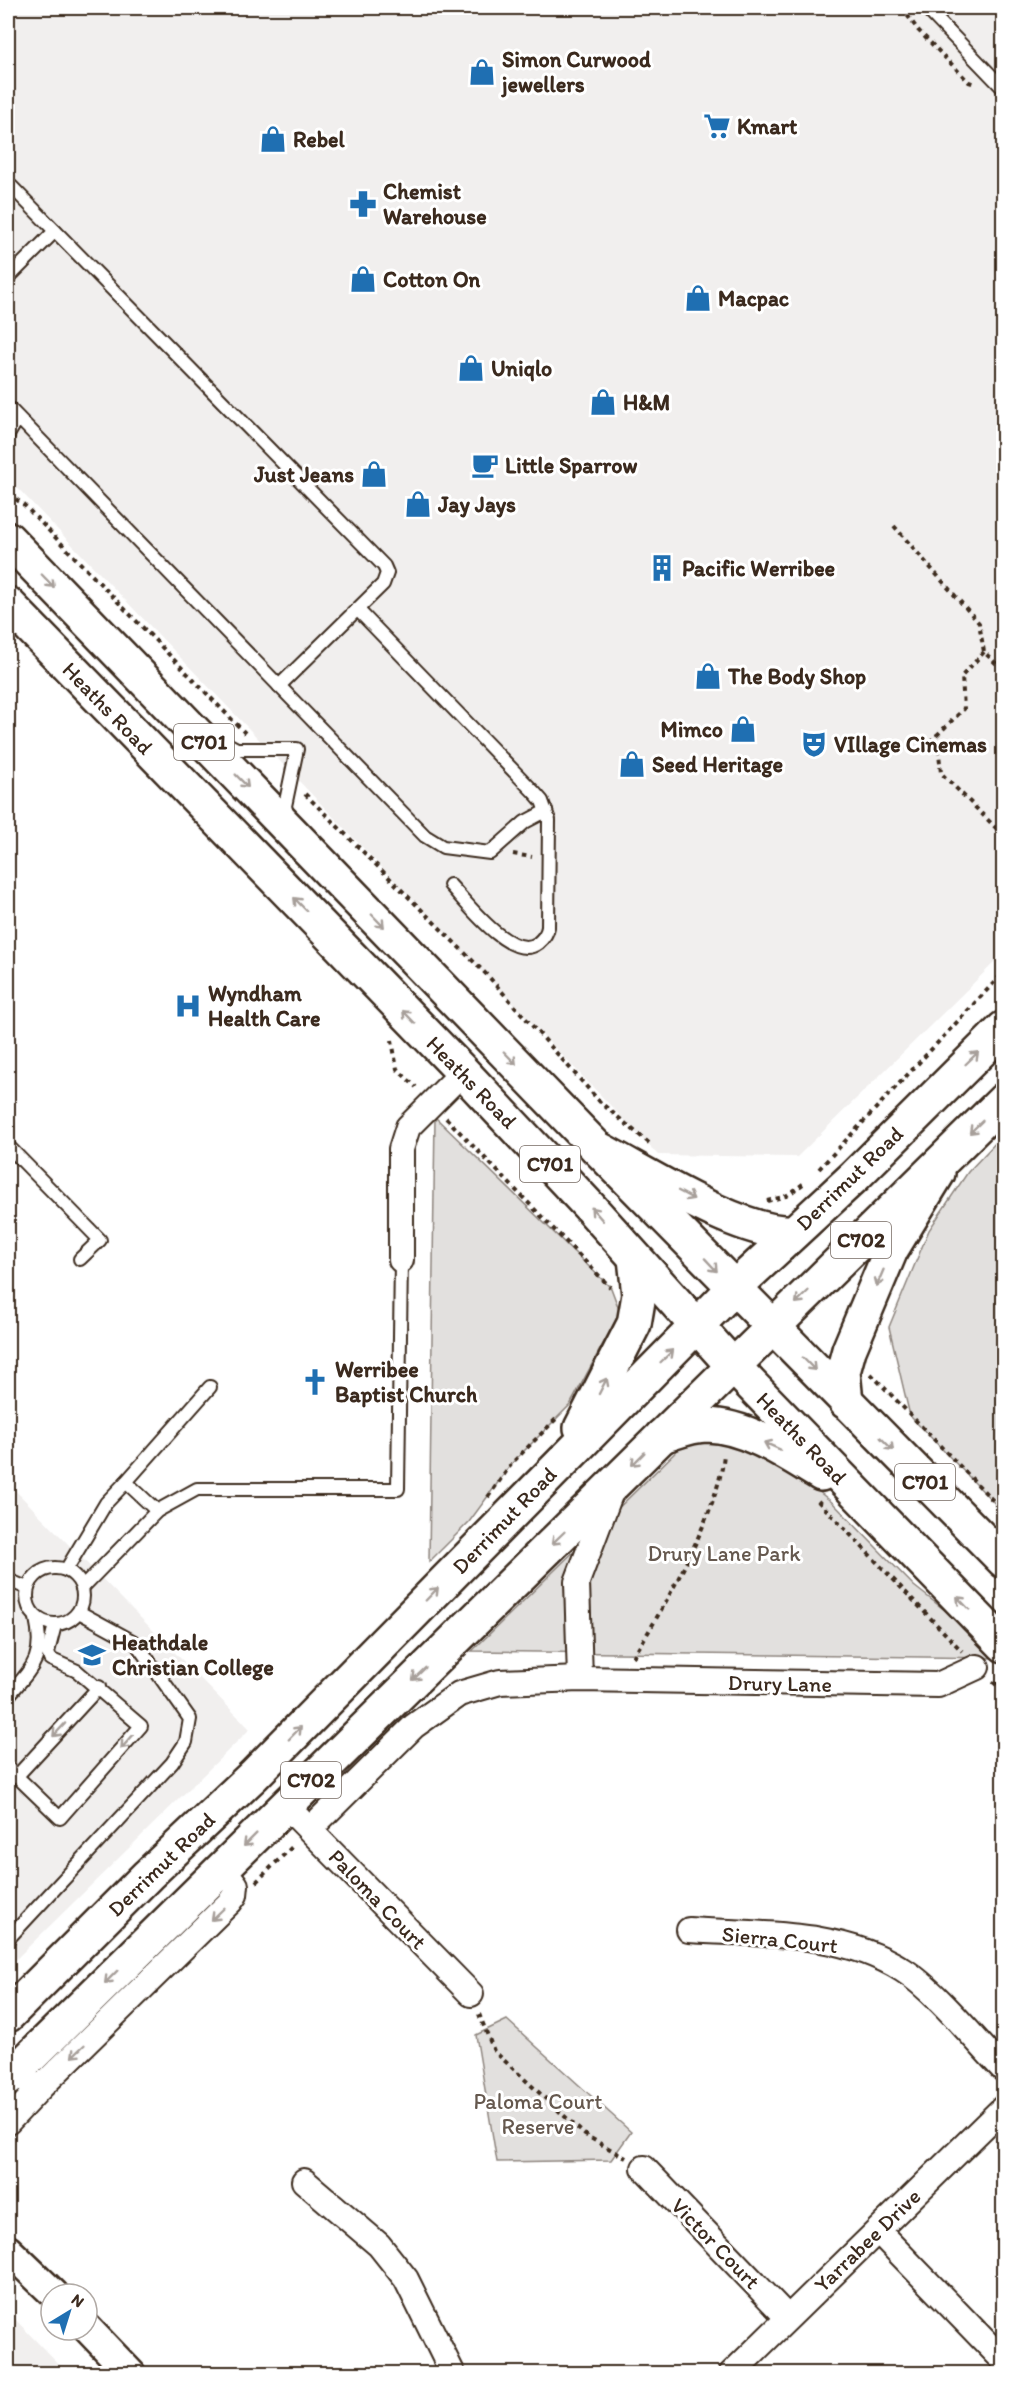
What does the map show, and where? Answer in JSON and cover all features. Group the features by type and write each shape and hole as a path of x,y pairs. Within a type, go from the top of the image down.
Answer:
{"main road":[{"name":"Heaths Road","path":"8,539 597,1148 1004,1562"},
{"name":"Heaths Road","path":"8,604 463,1072 698,1325 733,1366 1004,1645"},
{"path":"440,986 470,1038 470,1058 463,1072"},
{"name":"Derrimut Road","path":"8,2016 148,1875 254,1775 734,1288 855,1176 1004,1028"},
{"name":"Derrimut Road","path":"20,2080 229,1881 285,1806 1004,1100"},
{"path":"597,1148 718,1211 780,1233 794,1232"},
{"path":"846,1402 843,1372 849,1350 891,1250 949,1154"},
{"path":"566,1456 634,1324 639,1295 635,1258"},
{"path":"662,1436 692,1426 708,1425 745,1434 786,1453 859,1497"},
{"path":"254,1775 285,1806"},
{"path":"148,1875 186,1859 198,1857 210,1859 229,1881"}],"street":[{"path":"401,1260 401,1149 408,1127 463,1072"},
{"path":"580,1679 577,1582 615,1482"},
{"name":"Drury Lane","path":"310,1829 414,1726 459,1694 500,1682 580,1679 938,1685 976,1667"},
{"name":"Paloma Court","path":"285,1806 471,1994"},
{"name":"Sierra Court","path":"689,1930 829,1941 871,1952 905,1971 1004,2070"},
{"path":"8,2122 20,2080"},
{"name":"Yarrabee Drive","path":"731,2373 1004,2107"},
{"name":"Victor Court","path":"644,2168 787,2317"},
{"path":"304,2181 378,2245 406,2279 453,2373"},
{"path":"878,2231 1004,2361"},
{"path":"8,2239 44,2282"},
{"path":"8,2250 42,2282"},
{"path":"99,2340 131,2373"}],"lane":[{"path":"926,8 1004,89"},
{"path":"8,183 384,566 387,573 383,584 279,686"},
{"path":"8,278 55,231"},
{"path":"8,407 425,836 443,847 490,853 525,822 546,811"},
{"path":"8,435 18,418"},
{"path":"358,610 536,794 546,811 549,820 548,927 547,934 539,942 525,948 508,944 450,885"},
{"path":"183,721 237,749 297,748 285,806 291,832"},
{"path":"8,1146 100,1240 80,1259"},
{"path":"82,1588 157,1510 196,1489 398,1489 401,1260"},
{"path":"66,1570 106,1503 210,1387"},
{"path":"126,1482 157,1510"},
{"path":"8,1696 36,1664 39,1641 36,1618 29,1608 27,1588 38,1572 57,1567 74,1575 82,1588 82,1603 79,1612 64,1623 55,1624 36,1618"},
{"path":"8,1580 27,1588"},
{"path":"8,1939 172,1763 186,1742 190,1719 136,1643 79,1612"},
{"path":"55,1624 48,1652 50,1659 77,1671 99,1687 141,1726 60,1818 12,1772 99,1687"}],"path":[{"path":"894,526 979,623 984,652 1004,671"},
{"path":"923,748 964,709 962,676 984,652"},
{"path":"937,735 941,773 1004,836"},
{"path":"397,1069 611,1288 620,1312 634,1324"},
{"path":"849,1350 1004,1512"},
{"path":"481,1505 513,1462 562,1413"},
{"path":"612,1681 634,1656 692,1550 722,1475 725,1449 735,1455"},
{"path":"816,1498 976,1667 1004,1691"},
{"path":"229,1881 258,1881 310,1829"},
{"path":"471,1994 494,2051 585,2135 644,2168"}],"shaded area":[{"name":"Pacific Werribee","path":"8,8 1003,8 1003,954 797,1157 658,1155 8,478"},
{"name":"Heathdale Christian College","path":"8,1483 250,1729 8,1967"},
{"path":"8,2312 67,2373 8,2373"}],"green space":[{"path":"435,1117 611,1288 620,1312 570,1405 513,1462 469,1522 429,1562"},
{"path":"1003,1135 1003,1512 910,1416 889,1327 929,1230 968,1172"},
{"name":"Drury Lane Park","path":"717,1437 798,1475 833,1503 914,1586 974,1633 997,1658 472,1651 687,1441"},
{"name":"Paloma Court Reserve","path":"507,2020 631,2132 611,2160 497,2162 476,2035"}],"place":[{"name":"Simon Curwood jewellers","path":"482,72"},
{"name":"Kmart","path":"717,126"},
{"name":"Rebel","path":"273,139"},
{"name":"Chemist Warehouse","path":"363,204"},
{"name":"Cotton On","path":"363,279"},
{"name":"Macpac","path":"698,298"},
{"name":"Uniqlo","path":"471,368"},
{"name":"H&M","path":"603,402"},
{"name":"Little Sparrow","path":"485,465"},
{"name":"Just Jeans","path":"374,474"},
{"name":"Jay Jays","path":"418,504"},
{"name":"Pacific Werribee","path":"662,568"},
{"name":"The Body Shop","path":"708,676"},
{"name":"Mimco","path":"743,729"},
{"name":"VIllage Cinemas","path":"814,744"},
{"name":"Seed Heritage","path":"632,764"},
{"name":"Wyndham Health Care","path":"188,1006"},
{"name":"Werribee Baptist Church","path":"315,1382"},
{"name":"Heathdale Christian College","path":"92,1655"}]}
